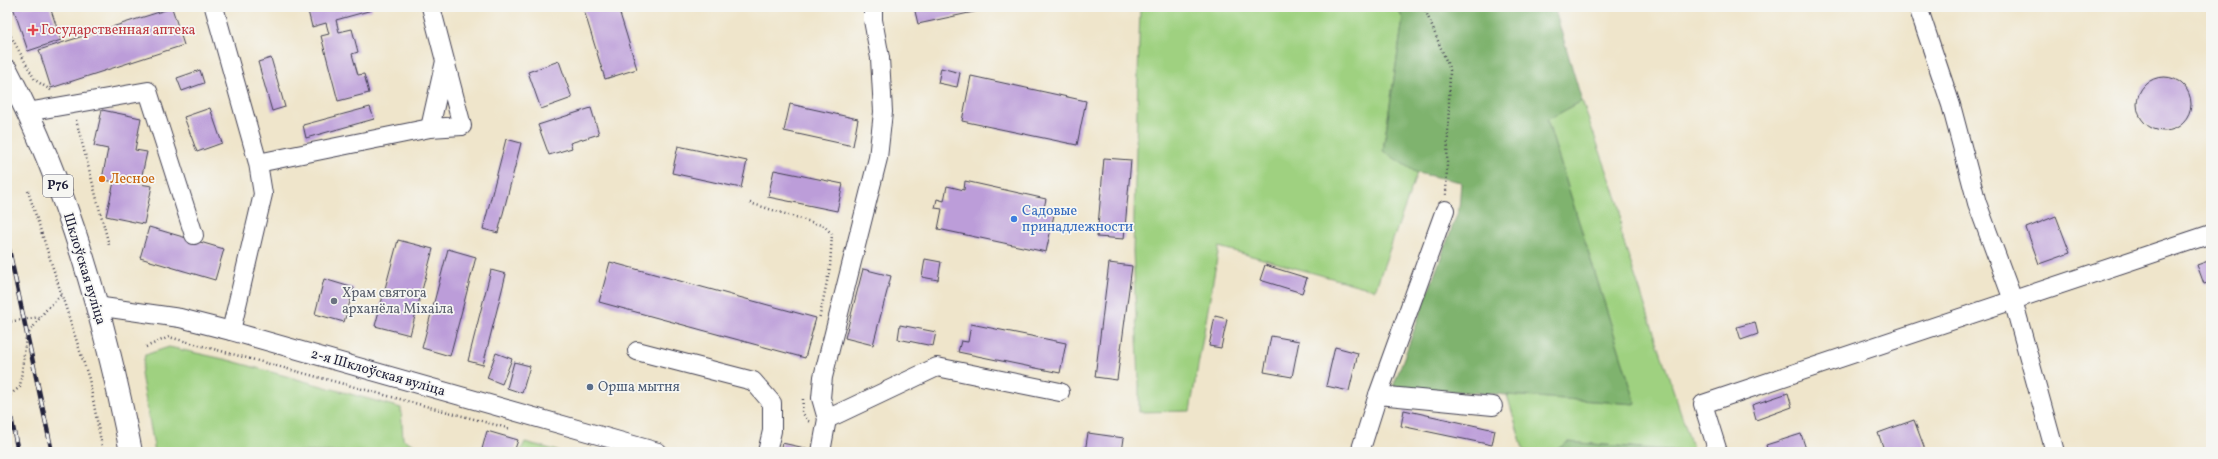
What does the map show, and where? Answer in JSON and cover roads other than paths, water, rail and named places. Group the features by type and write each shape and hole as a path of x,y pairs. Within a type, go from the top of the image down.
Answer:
{"main road":[{"name":"Шклоўская вуліца","path":"7,70 49,161 76,238 119,391 131,452"}],"street":[{"path":"214,7 258,163 263,194 231,331"},
{"path":"258,163 430,128 462,126 431,7"},
{"path":"821,452 826,419 821,398 823,378 878,158 883,112 880,58 873,20 873,7"},
{"path":"1918,7 1951,105 1977,203 2013,300 2055,452"},
{"path":"430,128 445,61"},
{"path":"27,112 148,91 194,235"},
{"path":"1360,452 1378,395 1446,210"},
{"path":"1718,452 1703,404 2211,234"},
{"name":"2-я Шклоўская вуліца","path":"96,306 180,318 231,331 658,452"},
{"path":"637,351 753,381 772,403 772,431 767,452"},
{"path":"826,419 937,367 1060,392"},
{"path":"1378,395 1493,406"}],"railway":[{"path":"7,240 52,452"},
{"path":"7,397 18,452"}],"place":[{"name":"Государственная аптека","path":"33,30"},
{"name":"Лесное","path":"102,179"},
{"name":"Садовые принадлежности","path":"1014,219"},
{"name":"Храм святога арханёла Міхаіла","path":"334,301"},
{"name":"Орша мытня","path":"590,387"}]}
